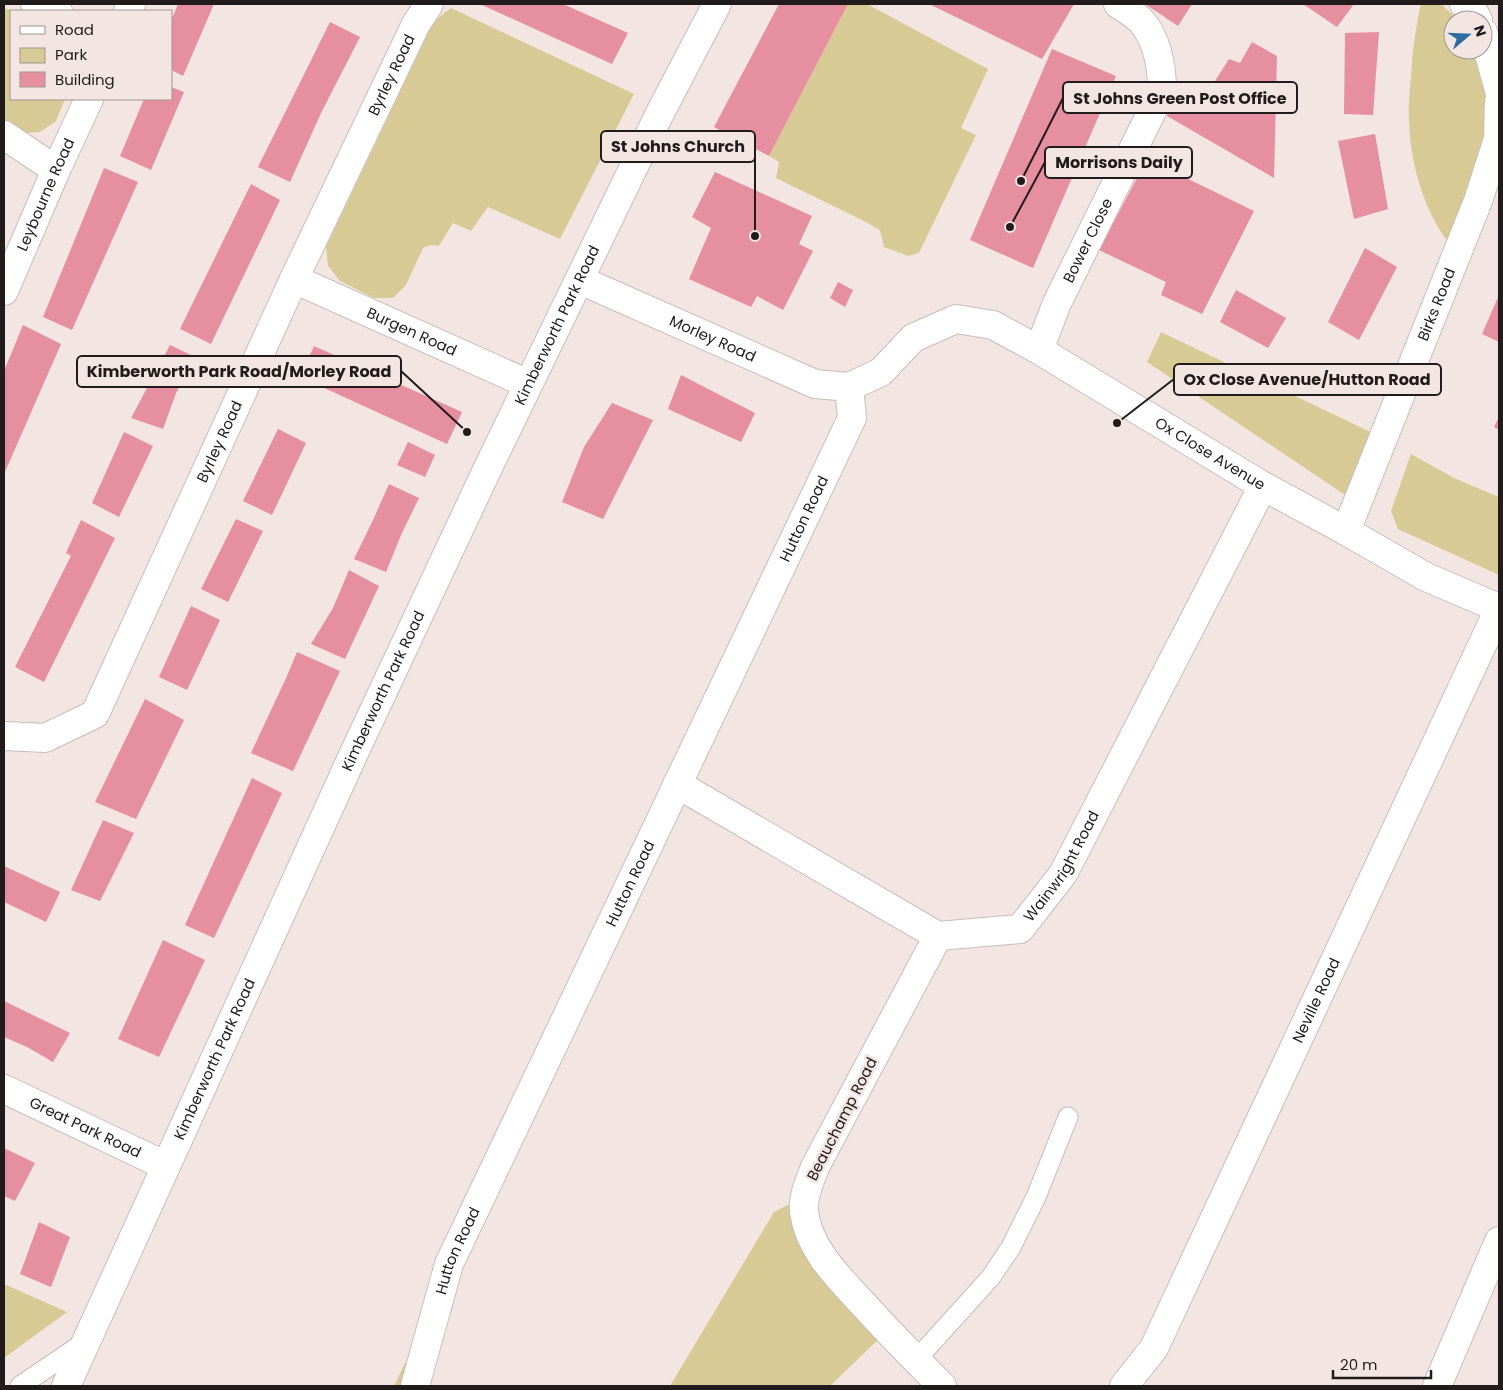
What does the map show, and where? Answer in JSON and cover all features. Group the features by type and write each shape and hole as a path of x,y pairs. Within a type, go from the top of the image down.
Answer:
{"street":[{"path":"35,4 55,10"},
{"name":"Byrley Road","path":"4,736 45,738 95,714 294,279 416,24 429,4"},
{"name":"Kimberworth Park Road","path":"66,1386 354,753 528,384 659,115 716,4"},
{"name":"Bower Close","path":"1039,350 1057,303 1162,91 1162,69 1156,48 1143,23 1118,4"},
{"path":"1491,60 1499,90"},
{"name":"Leybourne Road","path":"4,291 89,100"},
{"name":"Birks Road","path":"1346,530 1478,201 1498,138 1499,102"},
{"path":"4,135 56,170"},
{"name":"Burgen Road","path":"294,279 528,384"},
{"name":"Morley Road","path":"580,280 815,384 849,387"},
{"name":"Ox Close Avenue","path":"849,387 881,372 913,338 956,319 992,326 1039,350 1263,486 1346,530 1426,577 1499,609"},
{"name":"Hutton Road","path":"415,1386 449,1264 852,418 849,387"},
{"name":"Wainwright Road","path":"938,936 1020,930 1063,874 1263,486"},
{"name":"Neville Road","path":"1124,1386 1154,1348 1499,609"},
{"path":"677,784 938,936"},
{"name":"Beauchamp Road","path":"938,936 815,1167 805,1196 804,1210 810,1236 817,1250 837,1276 942,1386"},
{"name":"Great Park Road","path":"4,1089 166,1166"},
{"path":"1437,1386 1499,1241"}],"lane":[{"path":"916,1360 991,1277 1011,1247 1036,1196 1068,1116"},
{"path":"20,1386 87,1341"}],"green space":[{"path":"848,4 867,4 988,69 961,128 976,135 919,253 908,256 884,247 880,230 776,178 779,162 769,156"},
{"path":"1421,4 1441,4 1447,10 1443,10 1443,60 1481,60 1491,95 1482,156 1448,242 1424,199 1412,151 1409,108 1416,31"},
{"path":"4,8 10,10 10,100 65,100 56,121 40,132 26,133 4,123"},
{"path":"451,8 634,94 560,239 488,207 471,231 453,223 439,246 431,245 423,248 406,285 393,298 374,298 340,281 328,266 326,247 434,21"},
{"path":"1161,332 1383,438 1357,503 1147,362"},
{"path":"1411,454 1454,478 1499,497 1499,575 1398,529 1391,511"},
{"path":"805,1196 804,1210 887,1331 830,1386 670,1386 774,1212"},
{"path":"4,1284 67,1312 4,1358"},
{"path":"405,1363 413,1366 408,1386 394,1386"}],"building":[{"path":"178,4 214,4 183,76 172,70 172,19"},
{"path":"480,4 563,4 628,33 612,64"},
{"path":"779,4 848,4 769,156 714,127"},
{"path":"929,4 1074,4 1042,59"},
{"path":"1145,4 1192,4 1178,26"},
{"path":"1303,4 1354,4 1337,27"},
{"path":"330,22 360,37 321,113 290,182 258,167"},
{"path":"1379,32 1373,115 1344,114 1345,33"},
{"path":"1252,42 1277,56 1274,178 1167,116 1171,100 1181,106 1186,101 1198,108 1229,59 1240,63"},
{"path":"1052,49 1116,76 1033,268 970,240"},
{"path":"172,87 184,92 151,170 120,156 144,100 172,100"},
{"path":"1375,134 1388,209 1354,219 1338,141"},
{"path":"1147,159 1254,211 1202,314 1161,295 1166,282 1099,250"},
{"path":"104,168 138,182 72,330 43,317"},
{"path":"715,172 812,216 799,244 813,251 783,310 757,296 751,307 689,279 711,228 692,217"},
{"path":"251,184 280,200 211,344 180,329"},
{"path":"1365,248 1397,267 1359,340 1328,322"},
{"path":"838,282 853,290 845,307 830,298"},
{"path":"1236,290 1286,318 1268,348 1220,322"},
{"path":"1499,295 1499,342 1482,334"},
{"path":"23,325 61,344 4,474 4,371"},
{"path":"170,345 195,357 176,393 163,429 131,418"},
{"path":"314,346 462,412 447,444 300,377"},
{"path":"681,375 755,413 741,442 668,409"},
{"path":"612,403 653,420 603,519 562,502 584,447"},
{"path":"1499,417 1499,430 1494,427"},
{"path":"278,429 306,443 272,515 243,501"},
{"path":"124,432 153,446 119,517 92,503"},
{"path":"408,442 435,455 425,477 397,465"},
{"path":"389,484 419,498 386,572 354,559"},
{"path":"236,519 263,531 228,602 201,589"},
{"path":"81,520 115,538 44,682 15,667 71,556 66,553"},
{"path":"349,570 379,586 345,659 311,644 333,608"},
{"path":"191,606 220,620 187,690 159,677"},
{"path":"297,652 340,671 293,771 251,753"},
{"path":"145,699 184,720 136,819 95,802"},
{"path":"252,778 282,793 214,938 185,925"},
{"path":"103,820 134,833 100,901 71,890"},
{"path":"4,866 60,892 46,922 4,902"},
{"path":"163,940 205,960 159,1057 118,1039"},
{"path":"4,1001 70,1033 53,1062 27,1047 4,1037"},
{"path":"4,1148 35,1163 15,1201 4,1196"},
{"path":"39,1222 70,1237 51,1287 20,1274"}],"place":[{"name":"St Johns Green Post Office","path":"1021,181"},
{"name":"Morrisons Daily","path":"1010,227"},
{"name":"St Johns Church","path":"755,236"},
{"name":"Ox Close Avenue/Hutton Road","path":"1117,423"},
{"name":"Kimberworth Park Road/Morley Road","path":"467,432"}]}
